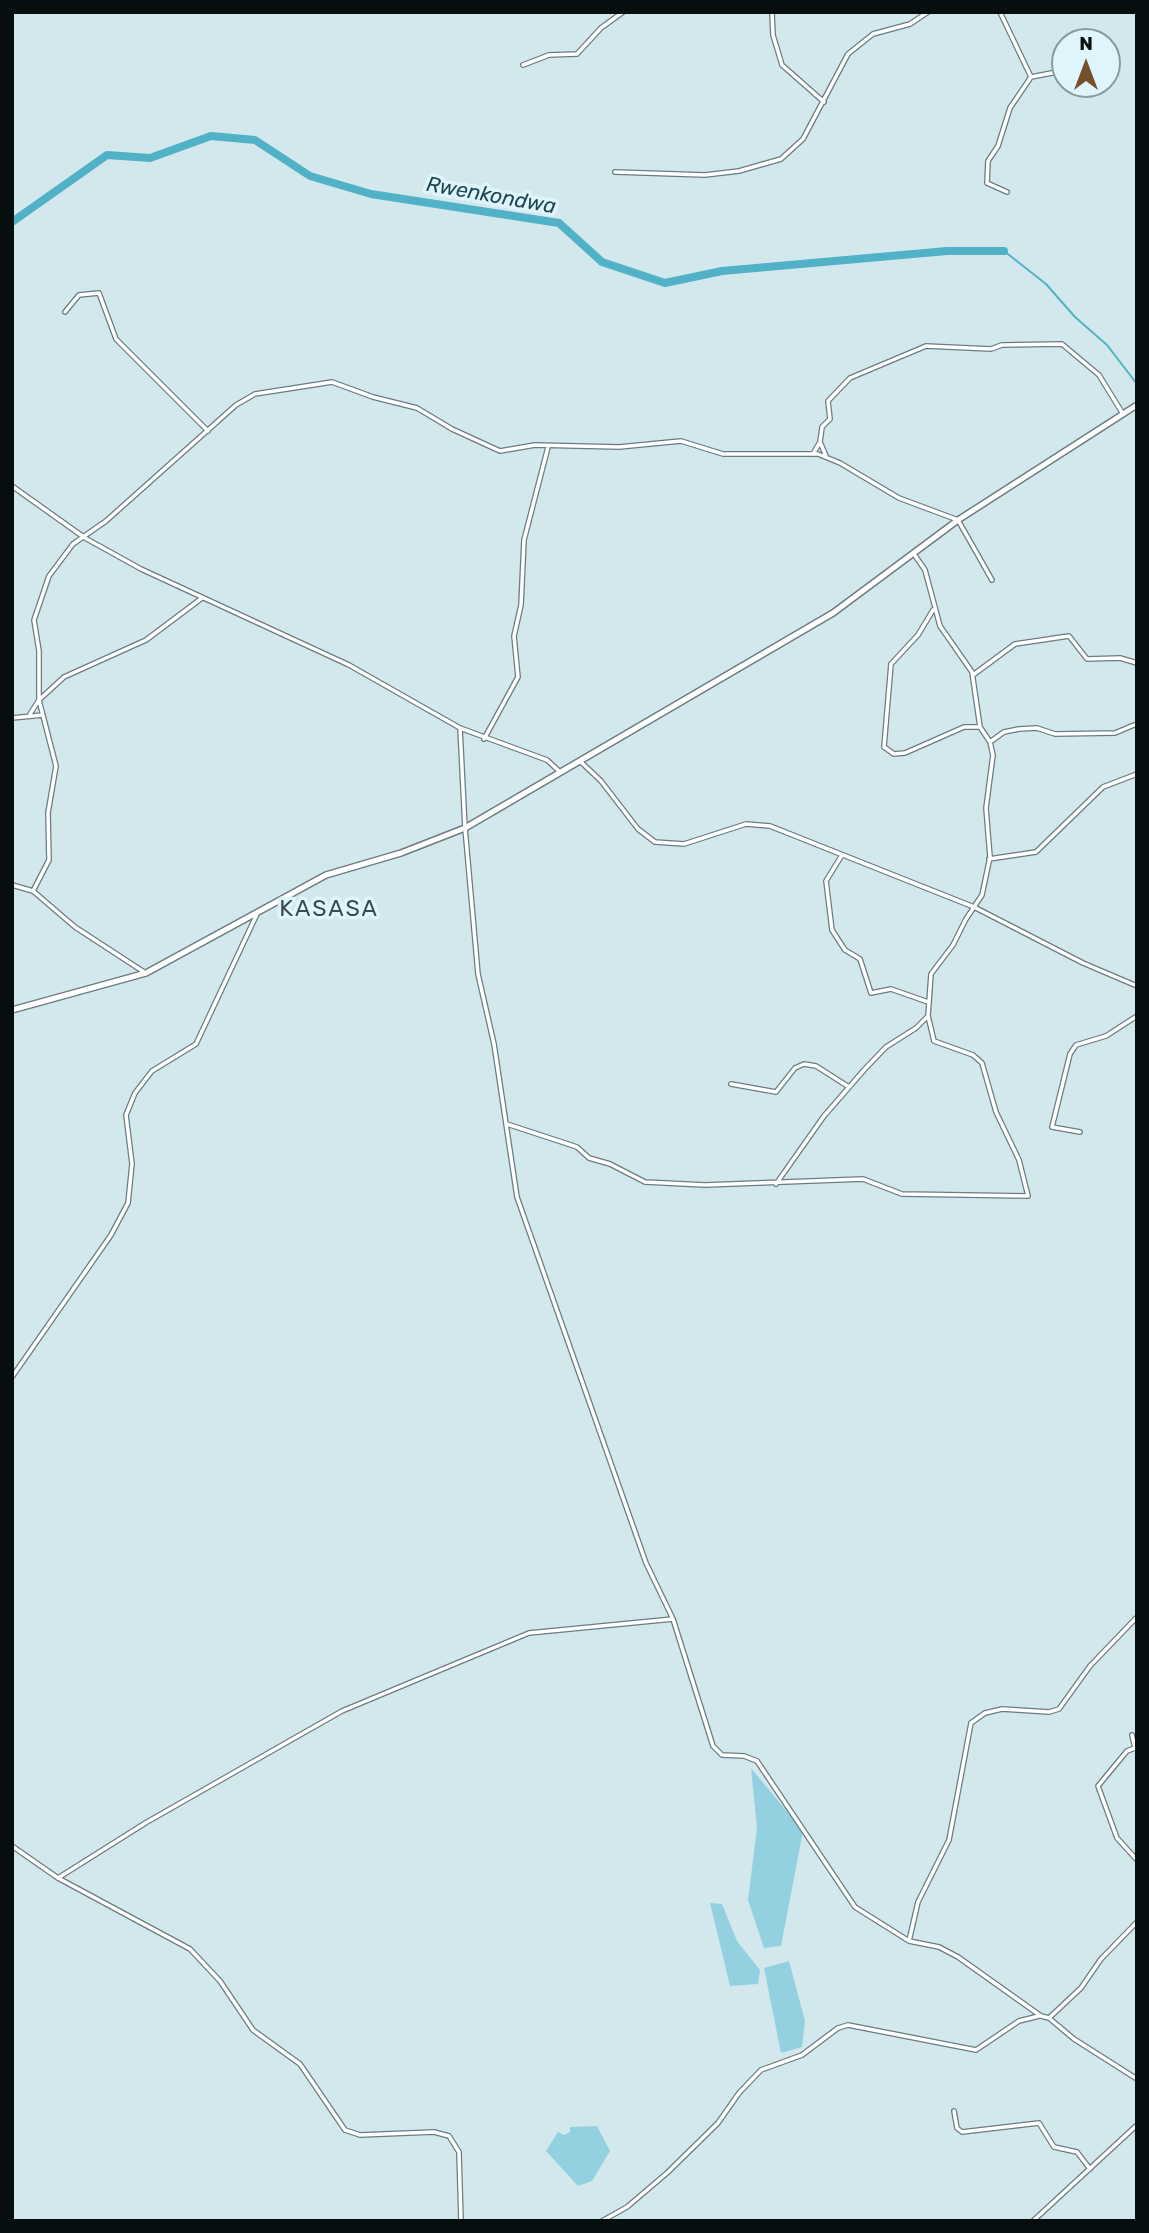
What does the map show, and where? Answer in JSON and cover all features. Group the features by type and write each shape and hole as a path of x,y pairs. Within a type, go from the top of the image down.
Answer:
{"street":[{"path":"523,65 549,55 577,54 601,28 623,12"},
{"path":"772,12 773,35 782,65 824,102"},
{"path":"615,172 705,175 769,163 796,148 824,102 840,67 859,44 873,34 910,24 928,12"},
{"path":"1000,12 1031,77"},
{"path":"1007,192 987,186 988,161 998,146 1012,103 1031,77 1051,73"},
{"path":"65,312 79,295 99,293 116,338 208,431"},
{"path":"813,454 820,442 822,427 830,419 829,399 850,378 926,346 991,349 1002,345 1062,344 1102,378 1123,414"},
{"path":"33,891 50,860 48,825 56,766 39,700 35,611 57,563 74,544 85,538 236,405 255,394 326,382 425,411 452,429 494,450 577,444 626,447 681,441 723,454 826,456 899,498 958,520 992,580"},
{"path":"12,1010 146,973 326,875 401,853 465,828 833,613 958,520 1137,405"},
{"path":"820,442 826,456"},
{"path":"484,739 518,677 514,636 521,605 524,540 548,447"},
{"path":"12,486 85,538 202,598 359,670 460,729 540,757 561,774"},
{"path":"507,1124 577,1147 589,1158 610,1164 645,1182 776,1184 863,1180 906,1195 1028,1196 1018,1160 996,1112 982,1063 973,1055 934,1041 928,1016 931,974 953,945 981,898 989,859 986,808 993,760 990,742 980,727 973,675 943,632 933,610 925,570 913,552"},
{"path":"30,714 39,700 64,677 146,640 202,598"},
{"path":"933,610 918,635 891,664 884,747 894,754 905,753 964,727 980,727"},
{"path":"973,675 1015,644 1069,636 1087,659 1120,658 1137,663"},
{"path":"12,718 30,714 43,715"},
{"path":"990,742 1004,732 1019,729 1037,728 1055,734 1115,733 1134,725"},
{"path":"460,729 465,828 478,974 507,1124 512,1173 528,1234 606,1445 646,1563 673,1619 675,1634 717,1752 751,1757 757,1761 850,1901 909,1941 939,1947 958,1957 1041,2016 1049,2018 1074,2039 1137,2078"},
{"path":"580,762 601,780 638,829 655,842 684,844 746,824 763,824 974,907 1135,985 1137,977"},
{"path":"989,859 1036,852 1103,787 1137,774"},
{"path":"842,855 826,881 832,930 845,950 860,959 871,993 891,989 929,1002"},
{"path":"12,885 33,891 75,927 146,973"},
{"path":"12,1377 111,1235 128,1203 132,1164 126,1115 135,1093 152,1071 196,1044 257,912"},
{"path":"776,1184 849,1087 886,1046 916,1028 928,1016"},
{"path":"1080,1132 1055,1129 1051,1123 1070,1054 1076,1045 1106,1036 1137,1016"},
{"path":"731,1084 775,1092 795,1068 804,1063 816,1066 849,1087"},
{"path":"909,1941 918,1902 949,1840 971,1723 985,1713 1002,1709 1049,1712 1059,1709 1090,1667 1137,1617"},
{"path":"58,1878 136,1828 342,1711 529,1633 673,1619"},
{"path":"1132,1735 1136,1748 1127,1751 1098,1786 1117,1838 1137,1860"},
{"path":"12,1846 58,1878 174,1938 199,1956 220,1981 253,2030 300,2063 345,2130 359,2135 434,2132 449,2136 459,2152 461,2221"},
{"path":"1049,2018 1076,1994 1101,1959 1137,1922"},
{"path":"602,2221 627,2207 667,2173 719,2123 739,2093 761,2070 774,2063 802,2055 838,2028 848,2025 976,2050 1019,2021 1041,2016"},
{"path":"954,2111 957,2128 962,2132 1039,2123 1054,2147 1077,2152 1090,2169"},
{"path":"1033,2221 1137,2125"}],"shaded area":[{"path":"751,1768 803,1831 781,1946 764,1948 748,1900 757,1828"},
{"path":"710,1903 722,1904 737,1941 760,1970 758,1984 730,1986"},
{"path":"789,1961 805,2021 802,2047 781,2053 764,1968"},
{"path":"597,2126 610,2151 592,2181 578,2186 546,2151 558,2132 564,2135 570,2132 570,2127"}],"waterway":[{"name":"Rwenkondwa","path":"12,222 107,155 150,158 211,136 255,140 310,176 371,194 559,223 602,262 665,283 722,271 947,251 1004,251"},
{"name":"Rwenkondwa","path":"1004,251 1046,284 1075,317 1107,345 1137,384"}],"district":[{"name":"KASASA","path":"329,909"}]}
